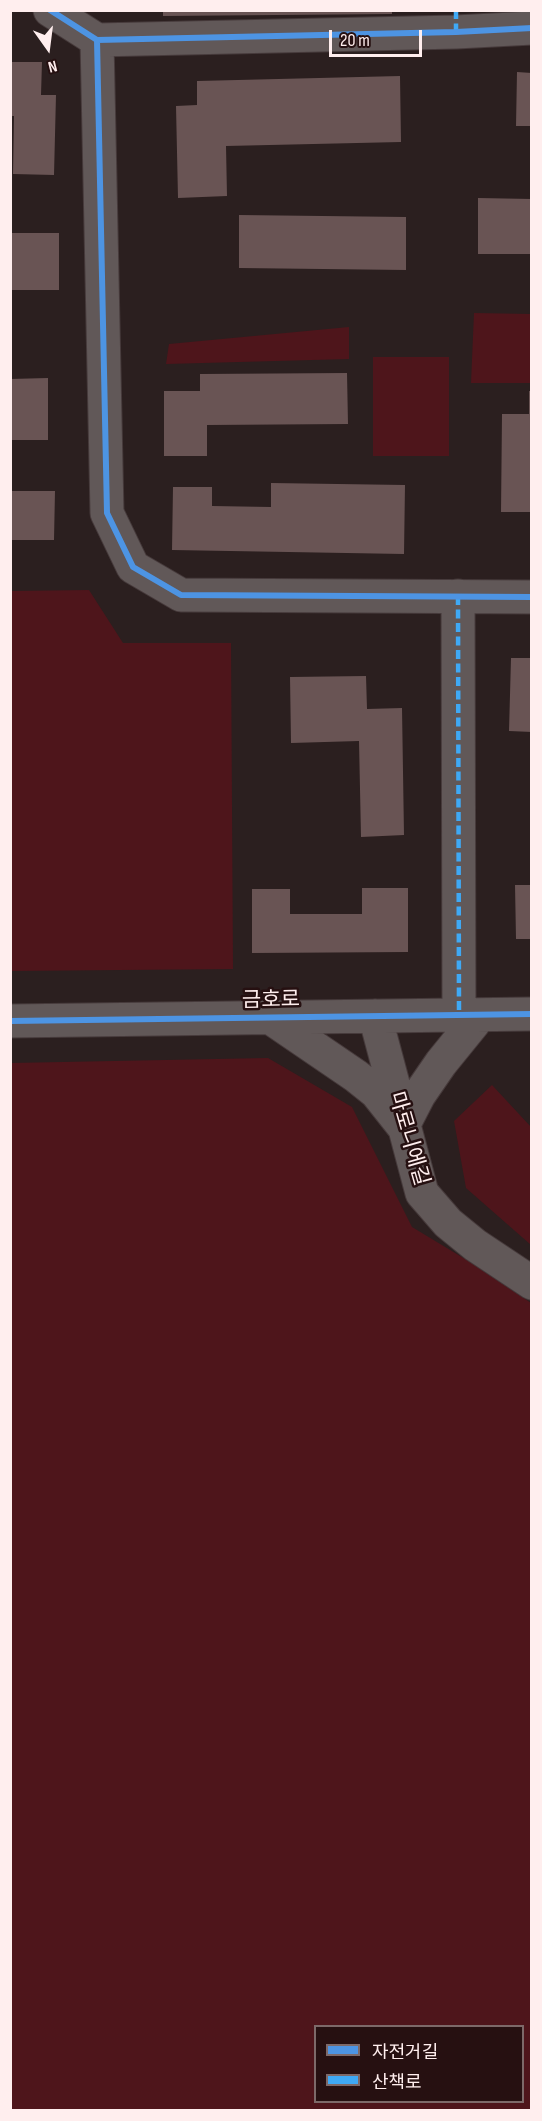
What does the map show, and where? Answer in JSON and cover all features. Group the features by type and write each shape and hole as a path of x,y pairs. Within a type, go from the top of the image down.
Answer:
{"street":[{"path":"50,10 97,40 456,21 531,28"},
{"path":"97,40 107,513 133,567 181,595 531,597"},
{"path":"270,1018 376,1092 403,1126 418,1095 441,1063 469,1015 458,596"},
{"name":"금호로","path":"10,1021 531,1014"},
{"name":"마로니에길","path":"375,1016 422,1193 457,1230 475,1245 531,1283"}],"shaded area":[{"path":"474,313 531,314 531,383 471,383"},
{"path":"349,327 349,359 166,364 169,344"},
{"path":"373,357 449,357 449,456 373,456"},
{"path":"89,590 123,643 231,643 233,969 11,971 11,591"},
{"path":"268,1058 352,1107 412,1227 531,1303 531,2110 11,2110 11,1063"},
{"path":"492,1085 531,1127 531,1245 466,1188 454,1121"}],"building":[{"path":"163,10 392,10 392,14 163,16"},
{"path":"10,62 42,62 41,95 56,95 54,175 13,174 14,116 10,116"},
{"path":"517,72 532,73 532,126 516,126"},
{"path":"400,76 401,142 226,146 227,196 178,198 176,106 197,105 197,81"},
{"path":"478,198 532,199 532,254 478,254"},
{"path":"239,215 406,217 406,270 239,268"},
{"path":"10,233 59,233 59,290 10,290"},
{"path":"347,373 348,424 207,425 207,456 164,456 164,391 200,391 200,374"},
{"path":"48,378 48,440 10,440 10,379"},
{"path":"529,391 532,391 532,512 501,512 502,414 529,414"},
{"path":"271,483 405,485 404,554 172,550 173,487 212,487 212,506 271,507"},
{"path":"10,491 55,491 54,540 10,540"},
{"path":"511,658 532,658 532,732 509,731"},
{"path":"366,676 367,709 402,708 404,835 361,837 359,741 291,743 290,677"},
{"path":"515,885 532,885 532,939 516,939"},
{"path":"362,888 408,888 408,952 252,953 252,889 290,889 290,914 362,914"}],"marked path":[{"path":"456,10 456,32"},
{"path":"458,596 459,1015"}],"cycle path":[{"path":"50,10 97,40 456,32 532,28"},
{"path":"97,40 107,513 133,567 181,595 532,597"},
{"path":"10,1021 532,1014"}]}
